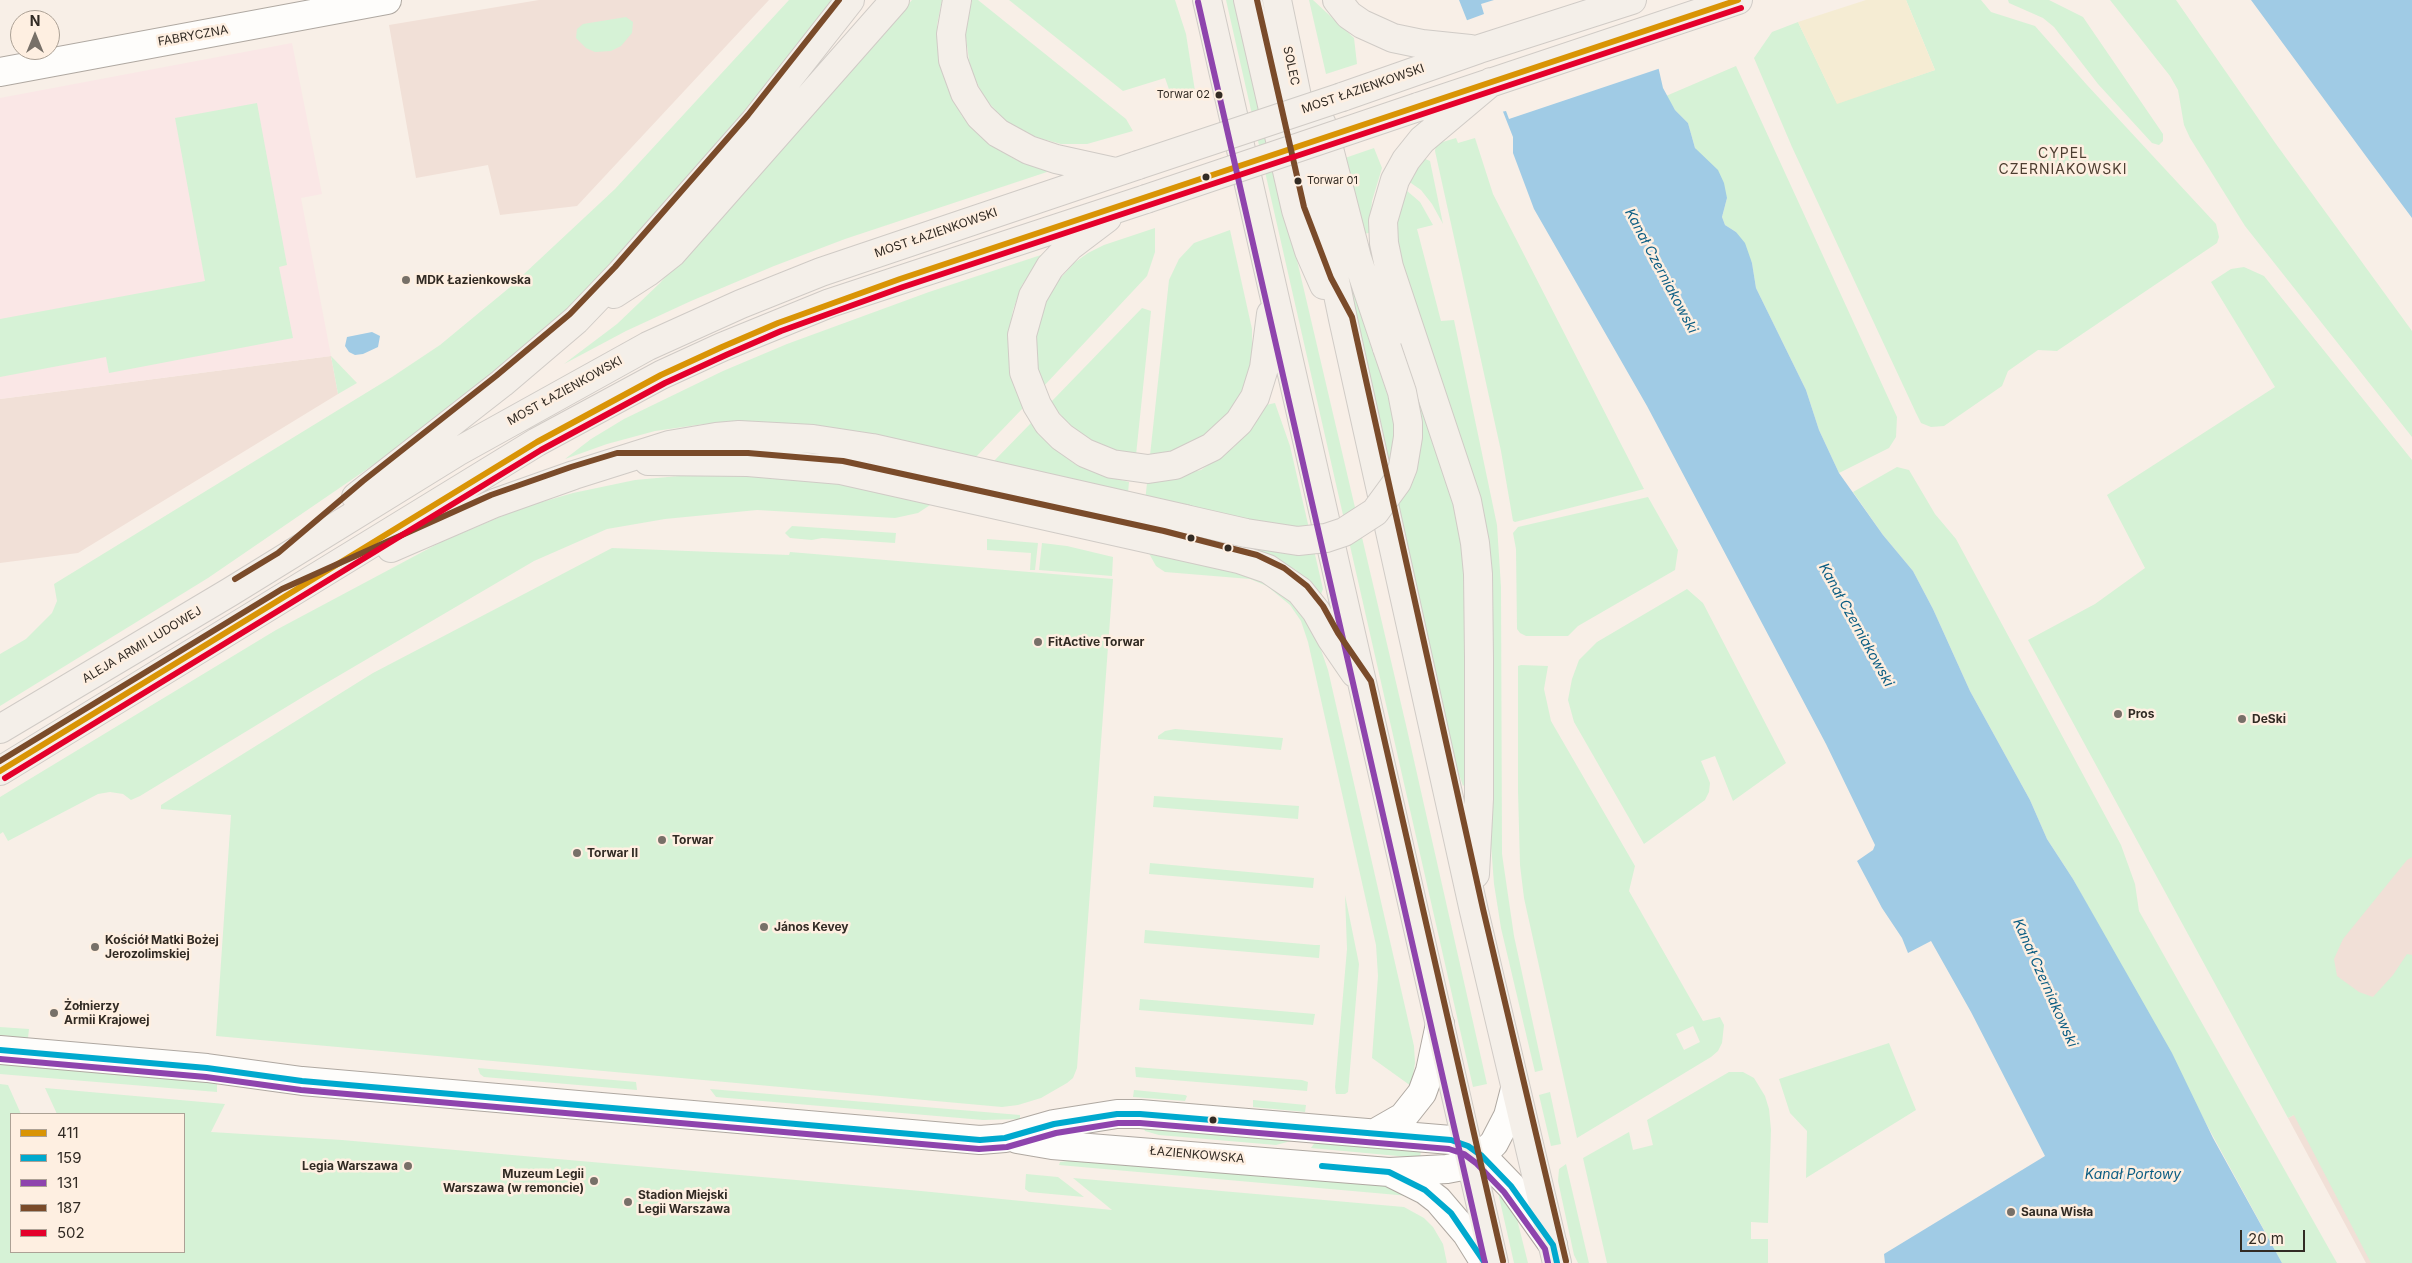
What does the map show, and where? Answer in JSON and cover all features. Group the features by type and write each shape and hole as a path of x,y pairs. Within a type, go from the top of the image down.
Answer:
{"main road":[{"path":"283,560 368,488 502,383 576,320 621,273 755,121 850,0"},
{"path":"576,320 648,272 672,253 895,0"},
{"path":"957,0 952,25 952,46 957,73 965,93 977,111 994,129 1015,144 1072,163 1127,168"},
{"path":"1192,0 1219,52"},
{"path":"1207,0 1440,1024 1474,1155 1494,1263"},
{"path":"1248,0 1296,210 1319,274 1343,319"},
{"name":"SOLEC","path":"1277,0 1343,319 1474,911 1555,1254"},
{"path":"1338,0 1349,15 1362,24 1393,38 1422,44 1479,49"},
{"name":"MOST ŁAZIENKOWSKI","path":"283,560 457,452 648,346 741,304 821,272 1479,49 1632,0"},
{"path":"0,771 537,442 661,375 738,340 830,304 1738,0"},
{"path":"286,597 495,503 574,475 669,445 716,436 739,435 813,439 898,454 1246,533 1298,541 1326,538 1351,529 1375,512 1393,488 1403,467 1408,423 1402,392 1357,258 1324,129 1289,56"},
{"path":"1474,911 1479,798 1478,574 1475,543 1467,501 1389,267 1384,243 1383,221 1394,180 1406,160 1422,140 1491,82"},
{"path":"1136,202 1070,246 1050,267 1038,285 1025,318 1022,356 1030,390 1048,423 1085,454 1112,464 1148,469 1185,461 1222,440 1239,422 1251,404 1264,368 1274,293"},
{"path":"619,462 776,464 841,470 1162,540 1254,563 1289,582 1316,611 1331,638 1363,684"},
{"name":"ALEJA ARMII LUDOWEJ","path":"0,729 283,560"}],"street":[{"name":"FABRYCZNA","path":"0,72 386,0"},
{"path":"1375,1134 1396,1122 1417,1101 1430,1070 1440,1024"},
{"name":"ŁAZIENKOWSKA","path":"0,1050 207,1068 302,1081 980,1140 1005,1138 1054,1124 1117,1114 1140,1114 1451,1140 1474,1155 1447,1170 1390,1172 1052,1145 1005,1138"},
{"path":"1515,1089 1503,1129 1494,1143 1474,1155 1511,1186 1555,1254"},
{"name":"ŁAZIENKOWSKA","path":"1390,1172 1425,1190 1438,1200 1468,1234 1485,1263"}],"shaded area":[{"path":"539,0 769,0 577,206 500,215 488,165 416,178 389,25"},
{"path":"292,43 322,194 301,198 331,356 0,399 0,98"},
{"path":"331,356 338,394 78,553 0,563 0,399"},
{"path":"2412,816 2412,1263 2366,1263 2288,1118 2371,1072 2304,946"}],"green space":[{"path":"789,0 833,0 689,180 614,264 533,342 414,437 208,578 0,706 0,654 26,639 52,613 57,601 54,584 392,377 440,345 509,288 615,189"},
{"path":"912,0 942,0 937,25 940,63 948,89 962,116 991,145 1016,160 1046,170 1047,172 845,239 774,266 626,331 564,364 617,324 660,283"},
{"path":"972,0 978,0 1126,119 1133,131 1087,144 1061,144 1035,137 1006,121 984,98 970,67 965,31"},
{"path":"1009,0 1175,0 1186,34 1195,91 1175,96 1171,95 1165,78 1123,91"},
{"path":"1226,0 1236,0 1406,725 1487,1084 1473,1087"},
{"path":"1309,0 1313,0 1354,38 1357,64 1326,74"},
{"path":"1906,0 1981,0 1991,12 2035,26 2216,224 2219,237 2217,243 2057,351 2038,350 2008,371 2002,386 1944,426 1931,427 1921,423 1916,413 1792,147 1754,58 1772,32 1798,22 1837,103 1935,70"},
{"path":"2008,0 2049,0 2083,17 2163,134 2163,141 2159,145 2152,143 2098,84 2054,27 2043,18 2009,3"},
{"path":"2110,0 2176,0 2276,144 2412,331 2412,437 2245,226 2190,138 2184,125 2178,90 2170,76"},
{"path":"626,17 633,22 632,33 621,46 611,51 595,52 586,48 576,38 577,29 583,24"},
{"path":"1736,66 1897,417 1896,437 1889,448 1839,473 1819,430 1806,390 1756,288 1752,263 1736,232 1725,225 1722,217 1727,198 1695,148 1688,123 1675,110 1666,96"},
{"path":"257,103 287,265 279,267 293,338 109,373 106,357 0,377 0,319 205,281 175,118"},
{"path":"1456,138 1458,143 1475,138 1493,194 1644,489 1513,521 1501,451 1435,151 1436,144"},
{"path":"1374,148 1382,168 1372,201 1369,233 1363,234 1345,158"},
{"path":"1423,158 1430,161 1443,224 1432,204 1421,190 1408,181"},
{"path":"1406,190 1420,202 1433,225 1417,229 1441,321 1454,320 1497,525 1501,587 1502,854 1514,936 1543,1070 1535,1072 1501,928 1494,884 1490,831 1490,579 1397,243 1396,223"},
{"path":"1155,228 1155,252 1147,276 1043,387 1036,361 1037,331 1045,301 1057,282 1074,263 1088,253 1104,245"},
{"path":"1230,230 1252,329 1252,359 1244,391 1188,473 1201,470 1234,447 1251,428 1266,405 1275,403 1290,446 1323,589 1321,594 1296,570 1267,555 1143,520 1169,280 1179,259 1194,243"},
{"path":"1044,254 1022,285 1013,310 1009,333 1011,374 1023,408 974,459 748,423 704,424 655,431 607,444 565,459 591,439 624,419 723,371 787,344 929,292"},
{"path":"1344,261 1391,403 1396,437 1387,473"},
{"name":"DeSki","path":"2244,267 2264,276 2412,460 2412,857 2407,860 2343,939 2334,959 2337,976 2359,992 2373,997 2393,975 2407,954 2412,955 2412,1263 2371,1263 2294,1115 2288,1118 2028,640 2095,604 2145,568 2107,495 2275,387 2211,282 2231,269"},
{"path":"1142,308 1151,311 1136,455 1119,452 1095,443 1070,427 1051,402"},
{"path":"1402,349 1455,505 1463,545 1466,574 1466,783 1463,786 1449,744 1394,508 1408,491 1416,470 1421,444 1420,420"},
{"path":"331,356 357,383 338,394"},
{"path":"1031,423 1053,448 1075,464 1104,476 1129,482 1128,493 993,462"},
{"path":"1897,467 1909,470 1935,514 1956,539 2121,845 2135,884 2139,911 2337,1263 2282,1263 2073,879 2047,839 2030,800 1970,691 1933,609 1913,571 1883,535 1853,492"},
{"path":"712,473 808,476 933,503 918,513 895,518 757,510 665,519 607,529 534,561 311,692 140,796 131,800 123,794 110,792 98,794 8,841 3,832 0,834 0,797 276,630 441,542 521,508 573,493 635,480"},
{"path":"1648,497 1678,550 1675,570 1578,626 1568,636 1526,636 1520,633 1517,629 1516,549 1513,533 1518,527"},
{"path":"792,526 896,533 895,543 822,538 812,540 790,538 785,533"},
{"path":"987,539 1038,543 1035,570 1030,570 1031,553 987,550"},
{"path":"1042,543 1067,546 1113,557 1112,576 1039,570"},
{"name":"Torwar","path":"612,548 789,555 790,552 1113,579 1077,1068 1073,1078 1041,1098 1018,1105 1002,1107 216,1036 231,815 161,809 161,805 373,673"},
{"path":"1146,548 1234,569 1277,588 1302,611 1319,644 1328,670 1414,1046 1415,1063 1411,1086 1372,1058 1378,976 1376,945 1308,642 1301,621 1290,605 1267,586 1250,579 1165,572 1156,566"},
{"path":"1687,589 1703,603 1786,763 1733,801 1715,756 1701,761 1710,783 1709,792 1705,800 1644,844 1574,722 1568,700 1572,679 1579,660 1597,642"},
{"path":"1518,666 1548,666 1544,689 1551,721 1635,866 1629,891 1703,1021 1720,1017 1724,1025 1722,1043 1718,1051 1711,1057 1577,1138 1524,898 1520,865 1518,791","holes":["1693,1026 1700,1042 1684,1050 1676,1034"]},
{"path":"1175,729 1283,738 1281,750 1158,739 1158,736 1165,731"},
{"path":"1154,796 1299,806 1298,819 1153,807"},
{"path":"1150,863 1314,878 1313,888 1149,874"},
{"path":"1345,895 1359,964 1348,1092 1336,1094 1335,1087 1347,949"},
{"path":"1145,930 1320,945 1319,958 1144,943"},
{"path":"1140,999 1315,1014 1313,1025 1139,1010"},
{"path":"0,1027 29,1029 28,1038 0,1035"},
{"path":"1889,1043 1916,1110 1806,1178 1807,1131 1790,1113 1779,1079"},
{"path":"0,1064 217,1082 217,1092 0,1074"},
{"path":"1135,1067 1302,1080 1308,1082 1307,1091 1136,1077"},
{"path":"478,1068 636,1082 637,1090 484,1077 480,1074"},
{"path":"1729,1072 1743,1072 1754,1078 1765,1096 1769,1109 1771,1130 1768,1223 1751,1222 1751,1239 1768,1239 1768,1263 1607,1263 1583,1158 1629,1132 1633,1150 1653,1145 1647,1120"},
{"name":"Legia Warszawa","path":"0,1084 8,1085 21,1113 10,1113 10,1253 185,1253 185,1113 57,1113 45,1088 225,1104 211,1132 342,1140 921,1191 1112,1210 1073,1178 1404,1207 1424,1218 1433,1227 1443,1244 1447,1263 0,1263"},
{"path":"710,1089 1020,1115 1020,1119 983,1120 716,1097"},
{"path":"1134,1090 1187,1096 1185,1101 1133,1097"},
{"path":"1550,1092 1561,1144 1551,1146 1539,1095"},
{"path":"1253,1100 1306,1105 1305,1112 1253,1107"},
{"path":"1143,1127 1292,1139 1291,1141 1276,1145 1159,1135 1145,1131"},
{"path":"1316,1141 1421,1150 1420,1158 1311,1148"},
{"path":"1075,1160 1372,1184 1391,1187 1409,1196 1059,1165 1060,1162"},
{"path":"1566,1164 1589,1263 1578,1263 1574,1255 1558,1181 1559,1169"},
{"path":"1026,1174 1058,1177 1084,1197 1029,1192 1025,1189"},
{"path":"1497,1188 1516,1215 1528,1263 1514,1263"}],"sand":[{"path":"1866,0 1906,0 1935,70 1837,104 1798,22"}],"water":[{"name":"Kanał Portowy","path":"1459,0 1643,0 1663,88 1675,110 1688,123 1695,148 1718,170 1724,183 1727,198 1722,217 1725,225 1736,232 1745,243 1752,263 1756,288 1806,390 1819,430 1839,473 1883,535 1913,571 1933,609 1970,691 2030,800 2047,839 2073,879 2172,1053 2213,1138 2282,1263 1885,1263 1884,1254 2045,1156 1971,1012 1931,941 1908,953 1902,938 1882,908 1857,861 1873,850 1875,845 1826,744 1647,406 1534,209 1513,153 1513,137"},
{"path":"2251,0 2412,0 2412,218 2371,163"},
{"path":"372,332 380,336 378,347 363,354 355,355 349,352 345,346 347,337"}],"pier":[{"path":"1494,0 1646,0 1661,68 1509,119 1506,111 1501,112 1465,21 1484,14 1481,4"}],"transit line":[{"name":"187","path":"235,579 278,553 363,481 496,376 570,314 615,267 748,115 839,0"},
{"name":"187","path":"1257,0 1304,207 1331,278 1352,317 1483,909 1566,1261"},
{"name":"411","path":"0,771 537,442 661,375 722,347 778,323 900,279 1738,0"},
{"name":"131","path":"1198,2 1485,1263"},
{"name":"502","path":"5,778 541,450 665,383 726,355 781,331 903,287 1741,8"},
{"name":"187","path":"0,761 282,589 491,495 617,453 748,453 843,461 1164,531 1257,555 1284,568 1307,586 1323,606 1338,633 1371,681 1503,1261"},
{"name":"159","path":"0,1050 207,1068 302,1081 980,1140 1005,1138 1054,1124 1117,1114 1140,1114 1451,1140 1468,1146 1482,1156 1511,1186 1553,1245 1557,1263"},
{"name":"131","path":"0,1059 206,1077 301,1090 979,1149 1007,1147 1056,1133 1118,1123 1140,1123 1449,1149 1464,1154 1476,1163 1504,1192 1545,1249 1548,1263"},
{"name":"159","path":"1322,1166 1389,1172 1425,1190 1451,1213 1485,1263"}],"place":[{"name":"Torwar 02","path":"1219,95"},
{"name":"Torwar 01","path":"1298,181"},
{"name":"MDK Łazienkowska","path":"406,280"},
{"name":"FitActive Torwar","path":"1038,642"},
{"name":"Pros","path":"2118,714"},
{"name":"DeSki","path":"2242,719"},
{"name":"Torwar","path":"662,840"},
{"name":"Torwar II","path":"577,853"},
{"name":"János Kevey","path":"764,927"},
{"name":"Kościół Matki Bożej Jerozolimskiej","path":"95,947"},
{"name":"Żołnierzy Armii Krajowej","path":"54,1013"},
{"name":"Legia Warszawa","path":"408,1166"},
{"name":"Muzeum Legii Warszawa (w remoncie)","path":"594,1181"},
{"name":"Stadion Miejski Legii Warszawa","path":"628,1202"},
{"name":"Sauna Wisła","path":"2011,1212"}],"district":[{"name":"CYPEL CZERNIAKOWSKI","path":"2063,162"}],"water label":[{"name":"Kanał Czerniakowski","path":"1661,271"},
{"name":"Kanał Czerniakowski","path":"1856,625"},
{"name":"Kanał Czerniakowski","path":"2045,983"}]}
